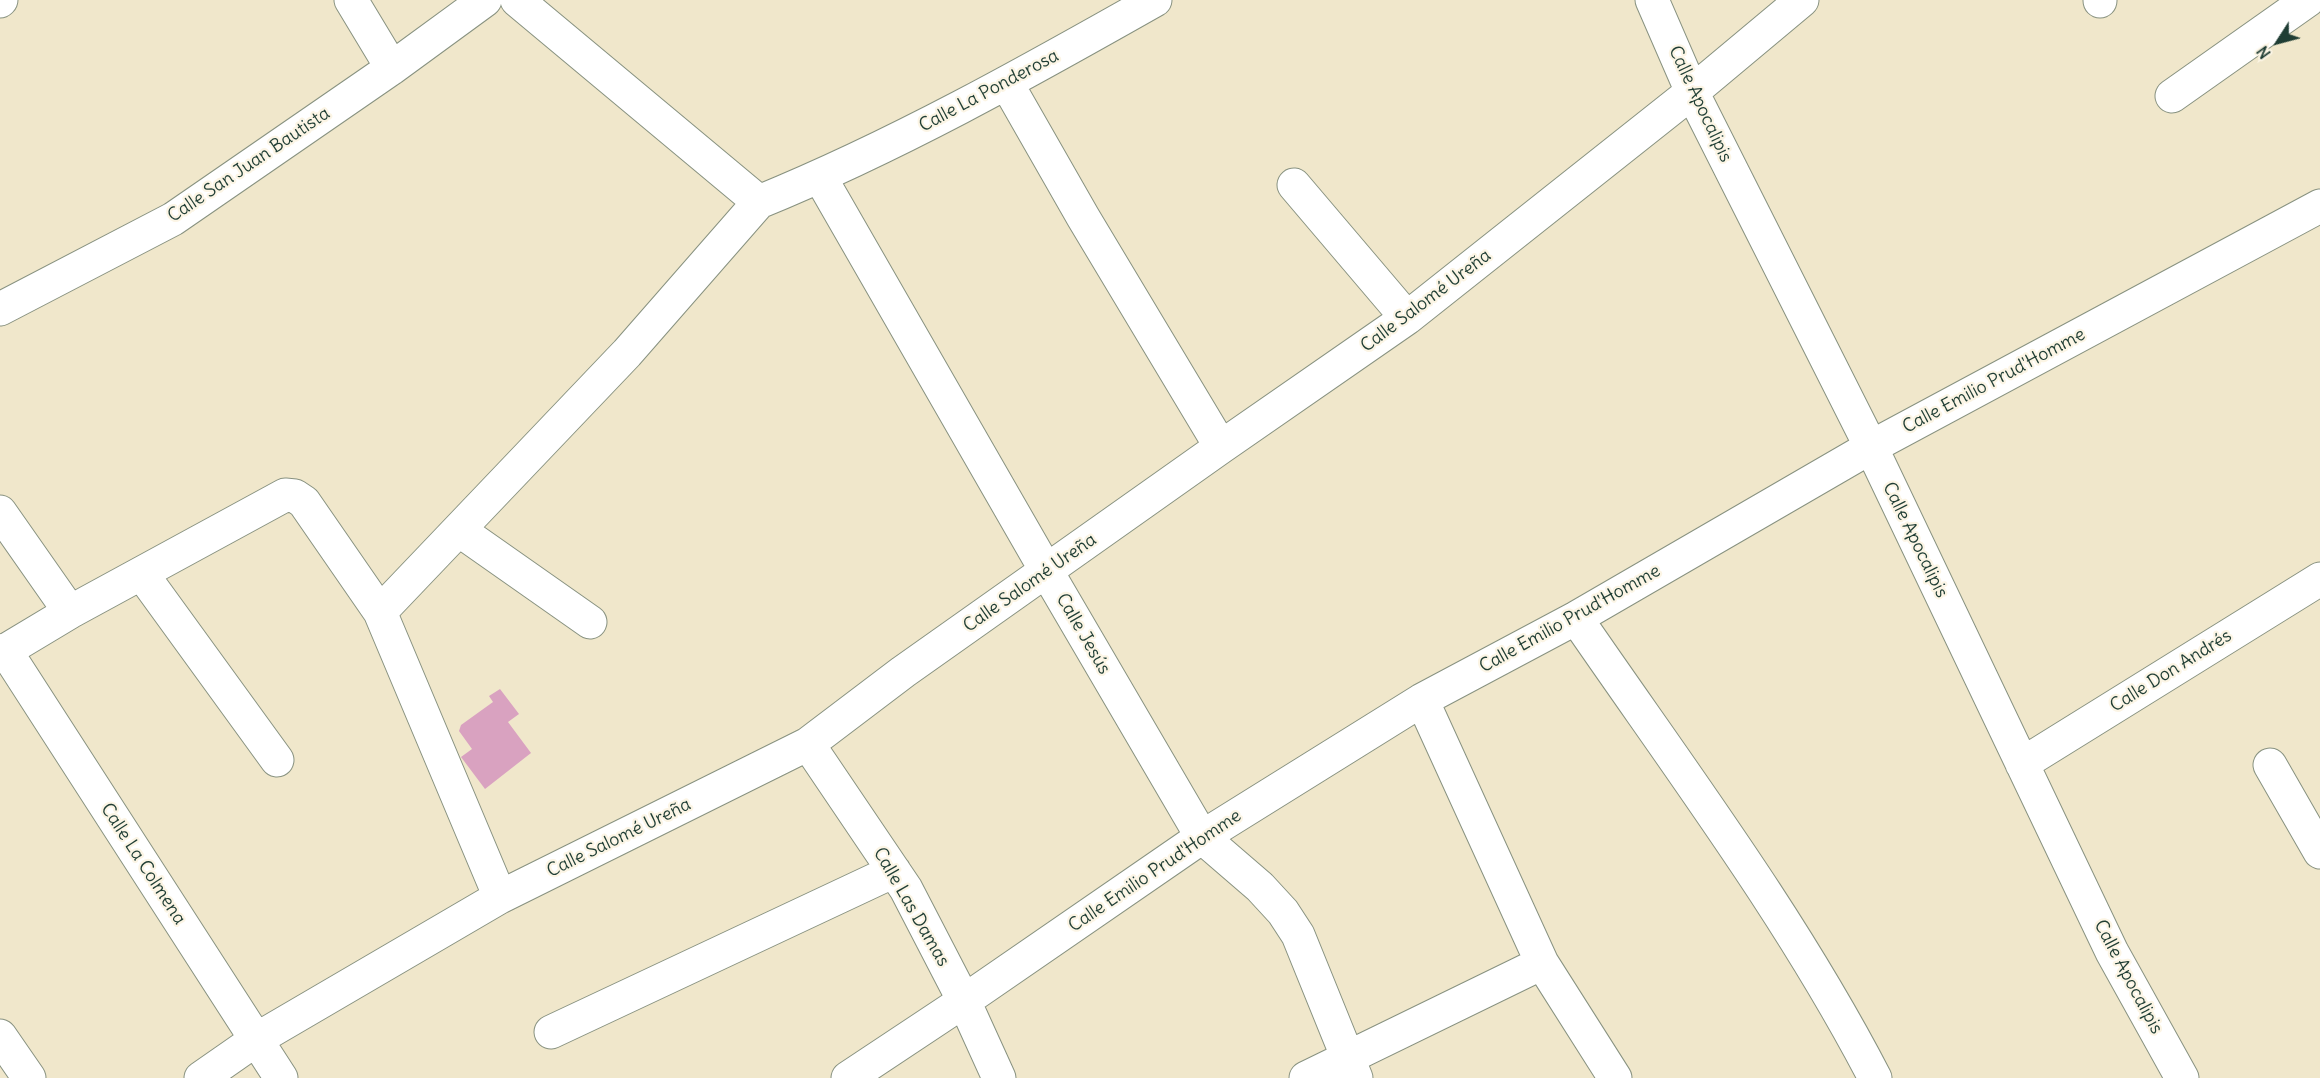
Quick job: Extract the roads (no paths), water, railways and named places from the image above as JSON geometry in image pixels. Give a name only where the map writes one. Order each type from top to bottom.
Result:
[{"type":"street","points":[[351,0],[392,68]]},
{"type":"street","name":"Calle San Juan Bautista","points":[[0,309],[173,219],[392,68],[485,0]]},
{"type":"street","points":[[380,612],[627,353],[759,202],[517,0]]},
{"type":"street","name":"Calle La Ponderosa","points":[[759,202],[820,177],[1007,84],[1155,0]]},
{"type":"street","name":"Calle Apocalipis","points":[[1652,0],[1692,92],[1871,447],[2112,952],[2182,1078]]},
{"type":"street","name":"Calle Salomé Ureña","points":[[201,1078],[257,1039],[500,897],[808,744],[903,672],[1407,318],[1692,92],[1802,0]]},
{"type":"street","points":[[2172,96],[2308,0]]},
{"type":"street","points":[[1007,84],[1083,217],[1221,447]]},
{"type":"street","name":"Calle Jesús","points":[[820,177],[1202,837],[1260,887],[1283,912],[1298,935],[1352,1068]]},
{"type":"street","points":[[1294,185],[1407,318]]},
{"type":"street","name":"Calle Emilio Prud'Homme","points":[[848,1078],[1202,837],[1422,700],[1576,618],[1871,447],[2320,206]]},
{"type":"street","points":[[2,652],[70,612],[285,495],[295,496],[304,502],[380,612],[500,897]]},
{"type":"street","points":[[0,512],[70,612]]},
{"type":"street","points":[[459,530],[590,622]]},
{"type":"street","points":[[142,574],[277,760]]},
{"type":"street","name":"Calle Don Andrés","points":[[2022,764],[2320,579]]},
{"type":"street","points":[[1576,618],[1749,870],[1844,1018],[1875,1078]]},
{"type":"street","name":"Calle La Colmena","points":[[2,652],[281,1078]]},
{"type":"street","points":[[1422,700],[1542,963],[1615,1078]]},
{"type":"street","name":"Calle Las Damas","points":[[808,744],[906,889],[964,1001],[999,1078]]},
{"type":"street","points":[[2270,765],[2320,852]]},
{"type":"street","points":[[551,1032],[894,871]]},
{"type":"street","points":[[1306,1078],[1352,1068],[1542,963]]},
{"type":"street","points":[[0,1036],[29,1078]]}]
